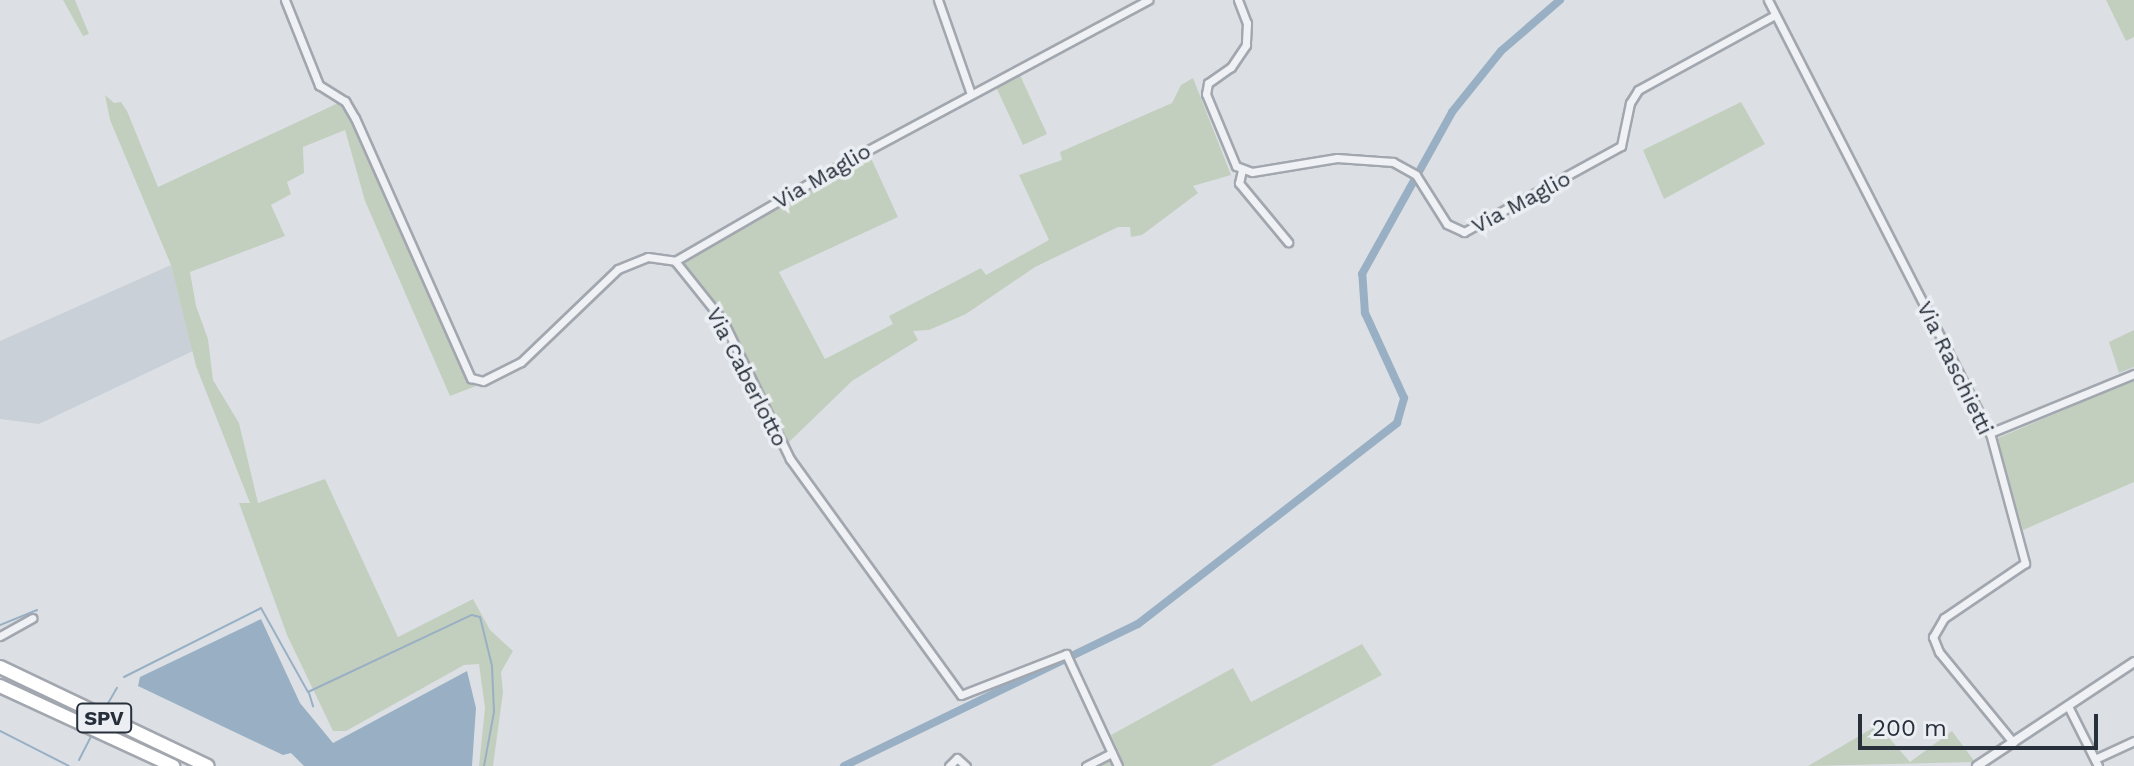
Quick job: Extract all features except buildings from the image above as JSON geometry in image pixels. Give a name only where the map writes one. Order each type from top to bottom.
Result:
[{"type":"highway","name":"SPV","points":[[0,667],[208,766]]},
{"type":"highway","name":"SPV","points":[[0,686],[173,766]]},
{"type":"street","points":[[285,0],[319,85],[349,105],[477,382],[521,362],[618,269],[648,257],[675,261]]},
{"type":"street","points":[[938,0],[971,94]]},
{"type":"street","name":"Via Maglio","points":[[675,261],[971,94],[1148,0]]},
{"type":"street","points":[[1238,0],[1247,23],[1246,45],[1231,67],[1208,83],[1206,94],[1232,160],[1242,170],[1239,183],[1288,242]]},
{"type":"street","name":"Via Raschietti","points":[[1768,0],[1773,16],[1990,433],[2025,563],[1944,618],[1933,637],[1939,652],[2013,742]]},
{"type":"street","name":"Via Maglio","points":[[1242,170],[1355,158],[1409,169],[1450,227],[1475,230],[1621,146],[1630,103],[1645,85],[1773,16]]},
{"type":"street","name":"Via Caberlotto","points":[[675,261],[723,321],[790,459],[961,695],[1067,654],[1118,766]]},
{"type":"street","points":[[1990,433],[2134,374]]},
{"type":"street","points":[[0,636],[32,618]]},
{"type":"street","points":[[1977,766],[2134,662]]},
{"type":"street","points":[[2068,706],[2096,762],[2134,741]]},
{"type":"street","points":[[1086,766],[1112,753]]},
{"type":"street","points":[[949,766],[957,758],[966,766]]},
{"type":"shaded area","points":[[171,265],[193,351],[39,424],[0,419],[0,341]]},
{"type":"green space","points":[[63,0],[75,0],[89,34],[83,36]]},
{"type":"green space","points":[[2106,0],[2134,0],[2134,37],[2126,41]]},
{"type":"green space","points":[[1019,73],[1047,134],[1023,145],[995,85]]},
{"type":"green space","points":[[1193,78],[1231,175],[1193,186],[1198,193],[1142,235],[1131,237],[1130,227],[1118,227],[1035,267],[966,314],[929,330],[913,331],[918,340],[852,381],[786,445],[725,322],[674,258],[865,145],[898,217],[779,272],[825,359],[893,324],[889,316],[981,268],[986,275],[1049,240],[1019,175],[1062,160],[1060,152],[1172,103],[1181,85]]},
{"type":"green space","points":[[105,95],[114,103],[121,102],[127,111],[158,187],[349,98],[476,386],[450,396],[365,201],[345,130],[303,147],[304,173],[287,182],[291,194],[271,205],[285,236],[190,272],[196,306],[208,339],[213,380],[239,423],[258,503],[325,479],[398,637],[473,599],[490,630],[513,651],[501,672],[503,692],[493,766],[479,766],[485,708],[479,664],[464,665],[346,731],[333,731],[287,635],[239,503],[250,503],[196,366],[171,265],[110,120]]},
{"type":"green space","points":[[1741,102],[1765,144],[1664,199],[1643,150]]},
{"type":"green space","points":[[2134,330],[2134,367],[2119,373],[2109,342]]},
{"type":"green space","points":[[2134,380],[2134,482],[2023,530],[1996,439]]},
{"type":"green space","points":[[1362,644],[1382,675],[1211,766],[1099,766],[1120,755],[1111,735],[1233,668],[1251,702]]},
{"type":"green space","points":[[1878,725],[1910,762],[1952,731],[1975,762],[1808,766]]},
{"type":"water","points":[[261,619],[300,703],[333,743],[467,671],[476,708],[472,766],[304,766],[291,753],[283,755],[138,686],[140,677]]},
{"type":"waterway","points":[[844,766],[1138,624],[1397,423],[1404,398],[1365,313],[1362,274],[1452,112],[1501,51],[1560,0]]},
{"type":"waterway","points":[[124,677],[261,608],[308,692],[472,615],[480,617],[492,666],[494,712],[484,766]]},
{"type":"waterway","points":[[0,625],[37,610]]},
{"type":"waterway","points":[[103,712],[117,688]]},
{"type":"waterway","points":[[309,693],[313,706]]},
{"type":"waterway","points":[[0,731],[69,766]]},
{"type":"waterway","points":[[79,760],[91,736]]}]
